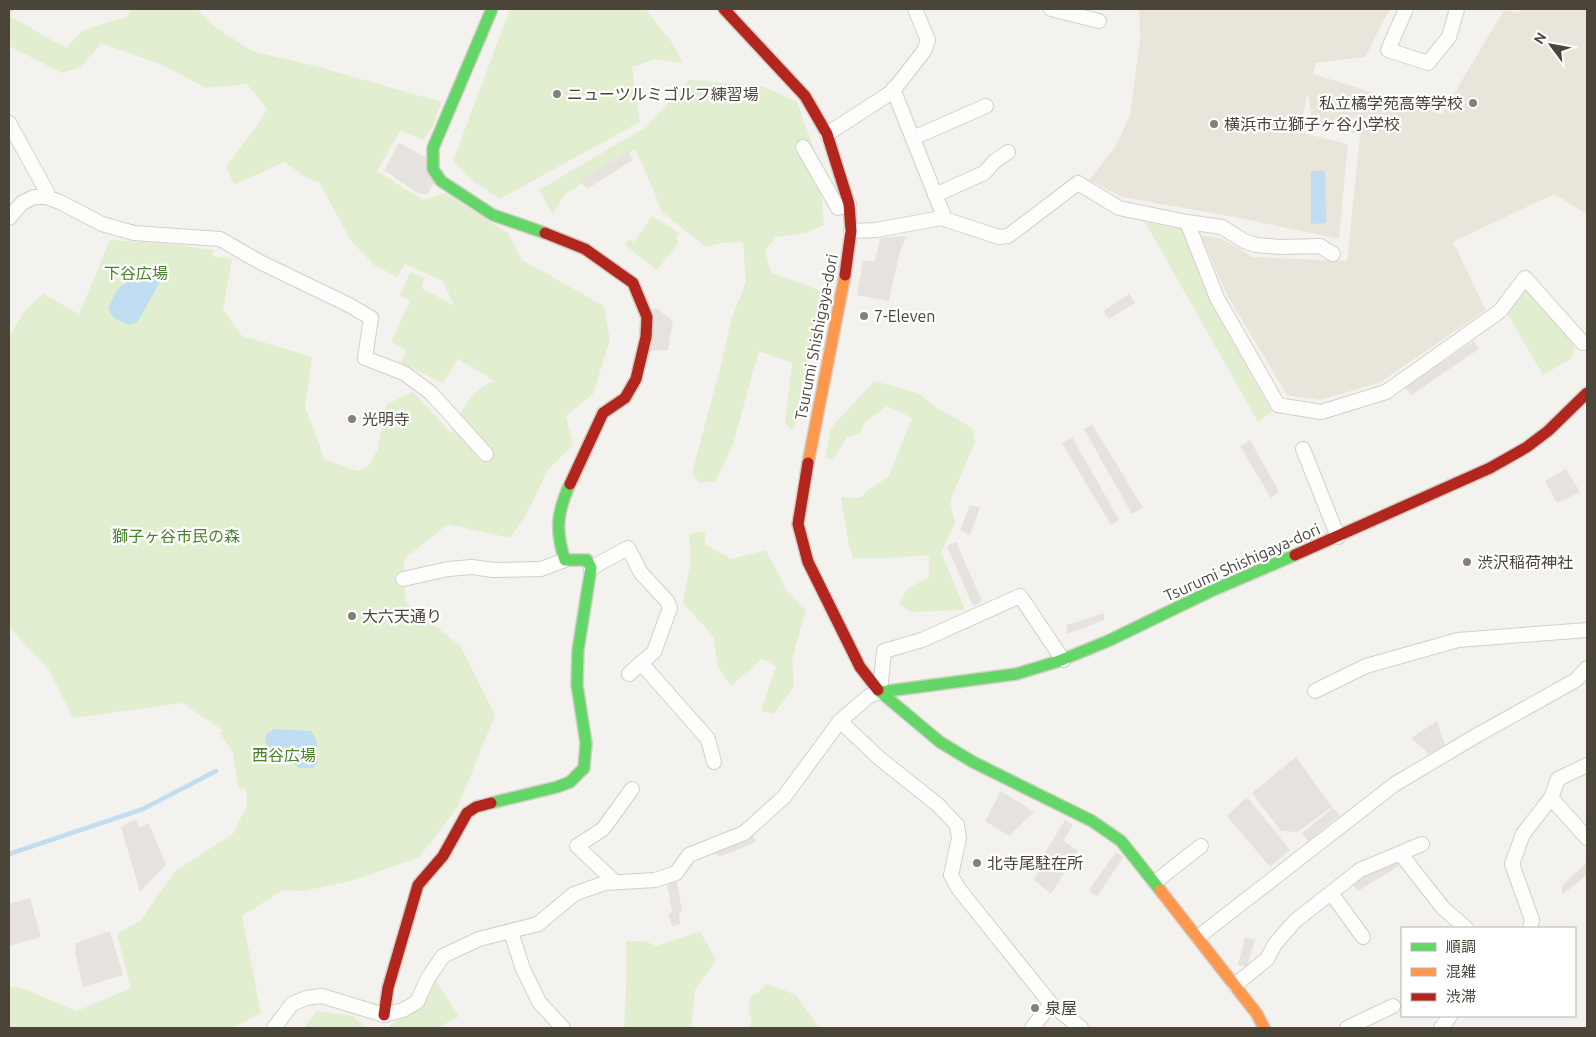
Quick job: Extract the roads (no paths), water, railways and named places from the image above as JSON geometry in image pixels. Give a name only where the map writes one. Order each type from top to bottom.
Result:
[{"type":"street","points":[[492,9],[433,148],[433,169],[441,181],[493,215],[544,232],[585,249],[633,283],[647,316],[646,337],[636,380],[625,398],[603,413],[562,501],[558,522],[559,542],[566,560]]},
{"type":"street","name":"Tsurumi Shishigaya-dori","points":[[724,9],[805,96],[826,134],[849,204],[851,232],[842,294],[809,458],[798,524],[808,562],[860,667],[880,692],[940,742],[973,762],[1103,826],[1130,850],[1257,1014],[1264,1028]]},
{"type":"street","points":[[826,134],[893,89],[924,51],[928,40],[915,9]]},
{"type":"street","points":[[1406,9],[1388,50],[1428,63],[1449,37],[1457,9]]},
{"type":"street","points":[[1058,10],[1100,21]]},
{"type":"street","points":[[893,89],[945,219]]},
{"type":"street","points":[[912,138],[986,106]]},
{"type":"street","points":[[9,123],[47,192],[46,197]]},
{"type":"street","points":[[803,147],[838,208],[849,204]]},
{"type":"street","points":[[935,195],[984,173],[995,161],[1008,152]]},
{"type":"street","points":[[851,232],[876,230],[941,218],[999,237],[1008,236],[1078,183],[1120,208],[1222,227],[1244,241],[1256,245],[1281,247],[1320,246],[1333,254]]},
{"type":"street","points":[[9,218],[22,203],[34,197],[46,197],[60,202],[102,224],[134,233],[220,239],[260,262],[349,305],[371,318],[366,358],[404,373],[430,393],[486,454]]},
{"type":"street","points":[[1187,222],[1217,298],[1278,405],[1321,412],[1386,392],[1500,311],[1525,278],[1583,343]]},
{"type":"street","name":"Tsurumi Shishigaya-dori","points":[[880,692],[1016,674],[1064,660],[1211,591],[1338,538],[1490,468],[1527,447],[1548,432],[1587,393]]},
{"type":"street","points":[[1303,449],[1338,538]]},
{"type":"street","points":[[592,568],[628,548],[641,573],[667,601],[670,608],[654,652],[629,674]]},
{"type":"street","points":[[384,1015],[388,988],[418,885],[443,856],[467,813],[476,806],[557,787],[570,782],[584,768],[586,743],[577,686],[578,650],[592,568],[587,560],[566,560],[540,568],[519,571],[472,567],[448,569],[403,579]]},
{"type":"street","points":[[274,1028],[292,1004],[306,998],[322,996],[384,1015],[403,1010],[417,1002],[428,978],[443,956],[479,939],[538,924],[574,894],[605,883],[655,880],[676,873],[689,855],[744,834],[784,797],[840,721],[869,696],[880,692],[884,651],[922,640],[1020,596],[1064,660]]},
{"type":"street","points":[[1315,691],[1366,666],[1458,640],[1587,630]]},
{"type":"street","points":[[642,663],[708,739],[714,762]]},
{"type":"street","points":[[1198,937],[1395,784],[1481,732],[1576,680],[1587,668]]},
{"type":"street","points":[[840,721],[878,758],[938,805],[957,825],[959,838],[951,875],[954,882],[1051,1004],[1081,1028]]},
{"type":"street","points":[[1530,927],[1532,920],[1512,864],[1523,834],[1550,798],[1558,779],[1587,764]]},
{"type":"street","points":[[615,882],[577,846],[603,829],[632,789]]},
{"type":"street","points":[[1550,798],[1587,838]]},
{"type":"street","points":[[1235,985],[1267,958],[1275,944],[1294,921],[1360,870],[1422,844]]},
{"type":"street","points":[[1155,882],[1201,846]]},
{"type":"street","points":[[1400,853],[1443,908],[1465,927]]},
{"type":"street","points":[[1330,893],[1363,937]]},
{"type":"street","points":[[511,932],[523,969],[539,1002],[563,1028]]},
{"type":"street","points":[[1032,1028],[1051,1004]]},
{"type":"street","points":[[1347,1028],[1393,1006]]},
{"type":"street","points":[[1441,1028],[1449,1017]]},
{"type":"water","points":[[1311,171],[1325,171],[1326,223],[1311,224]]},
{"type":"water","points":[[145,277],[155,277],[160,282],[138,321],[129,325],[117,319],[108,309],[121,286],[130,281]]},
{"type":"water","points":[[275,729],[311,731],[316,739],[318,763],[313,768],[299,768],[289,755],[271,750],[265,742],[266,734]]},
{"type":"waterway","points":[[9,854],[143,809],[216,771]]},
{"type":"place","name":"ニューツルミゴルフ練習場","points":[[557,94]]},
{"type":"place","name":"私立橘学苑高等学校","points":[[1473,103]]},
{"type":"place","name":"横浜市立獅子ヶ谷小学校","points":[[1214,124]]},
{"type":"place","name":"7-Eleven","points":[[864,316]]},
{"type":"place","name":"光明寺","points":[[352,419]]},
{"type":"place","name":"渋沢稲荷神社","points":[[1467,562]]},
{"type":"place","name":"大六天通り","points":[[352,616]]},
{"type":"place","name":"北寺尾駐在所","points":[[977,863]]},
{"type":"place","name":"泉屋","points":[[1035,1008]]},
{"type":"park label","name":"下谷広場","points":[[136,273]]},
{"type":"park label","name":"獅子ヶ谷市民の森","points":[[176,536]]},
{"type":"park label","name":"西谷広場","points":[[284,755]]}]
